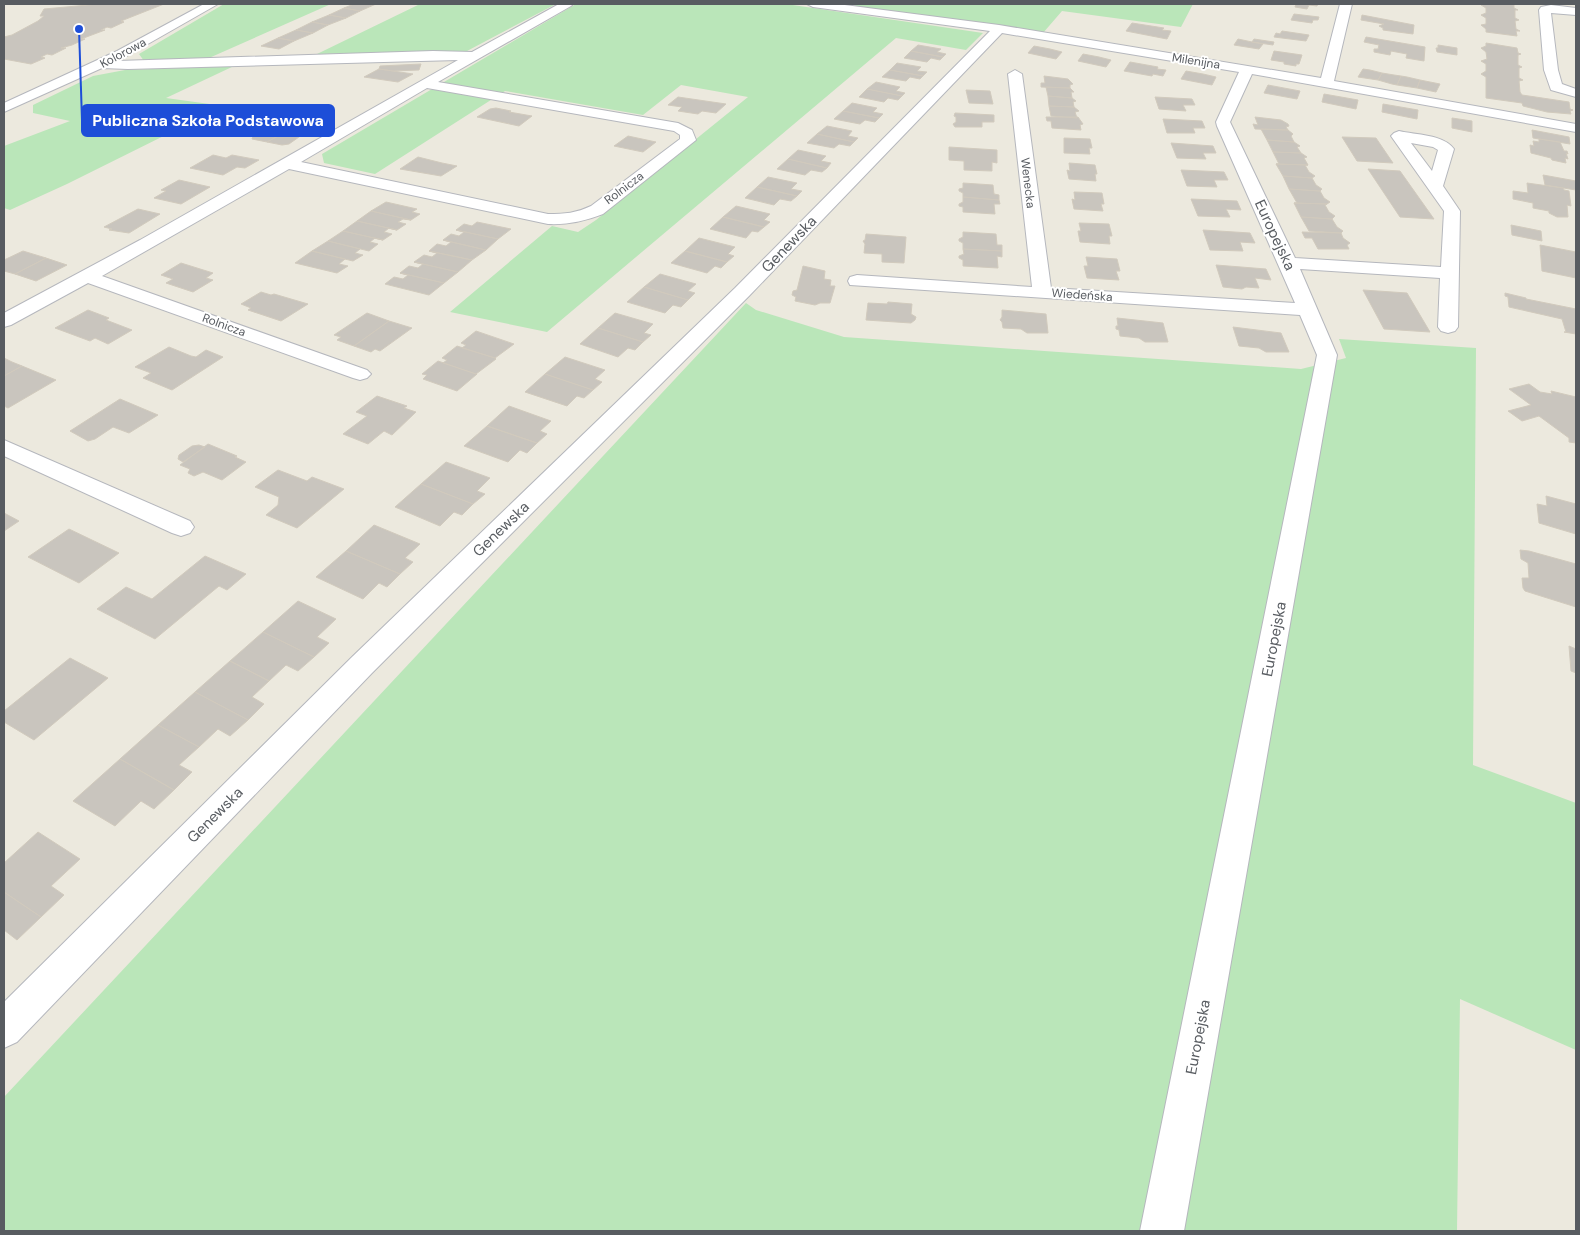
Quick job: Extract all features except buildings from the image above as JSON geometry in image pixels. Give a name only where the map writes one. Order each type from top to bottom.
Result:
[{"type":"street","name":"Kolorowa","points":[[4,108],[102,64],[212,4]]},
{"type":"street","points":[[7,317],[88,277],[567,4]]},
{"type":"street","name":"Milenijna","points":[[813,4],[999,29],[1247,69],[1576,128]]},
{"type":"street","points":[[1327,83],[1346,4]]},
{"type":"street","points":[[1576,11],[1551,8],[1545,10],[1551,70],[1556,87],[1576,93]]},
{"type":"street","name":"Genewska","points":[[4,1029],[362,666],[742,292],[999,29]]},
{"type":"street","points":[[102,64],[128,65],[423,55],[473,56]]},
{"type":"street","name":"Europejska","points":[[1162,1231],[1327,355],[1288,263],[1224,126],[1223,122],[1247,69]]},
{"type":"street","name":"Wenecka","points":[[1015,74],[1042,292]]},
{"type":"street","name":"Rolnicza","points":[[287,164],[548,219],[566,220],[584,216],[596,210],[688,140],[687,134],[678,127],[426,84]]},
{"type":"street","points":[[1435,186],[1452,211],[1448,327]]},
{"type":"street","points":[[1288,263],[1450,273]]},
{"type":"street","name":"Rolnicza","points":[[88,277],[360,374]]},
{"type":"street","name":"Wiedeńska","points":[[857,281],[1307,310]]},
{"type":"street","points":[[4,446],[181,527]]},
{"type":"green space","points":[[224,4],[331,4],[209,58],[144,61],[139,54]]},
{"type":"green space","points":[[420,4],[556,4],[467,51],[317,54]]},
{"type":"green space","points":[[576,4],[786,4],[983,33],[966,50],[896,38],[547,332],[450,312],[552,226],[578,232],[596,220],[748,97],[681,85],[643,115],[505,91],[375,174],[324,163],[322,154]]},
{"type":"green space","points":[[858,4],[1193,4],[1181,27],[1062,11],[1043,33],[854,6]]},
{"type":"green space","points":[[234,66],[166,98],[224,106],[67,184],[10,210],[4,208],[4,146],[70,121],[33,113],[33,105],[93,76],[125,70]]},
{"type":"green space","points":[[746,303],[756,310],[844,337],[1301,369],[1346,358],[1339,339],[1476,348],[1473,765],[1576,803],[1576,1050],[1460,999],[1457,1231],[4,1231],[4,1097]]},
{"type":"place","name":"Publiczna Szkoła Podstawowa","points":[[79,29]]}]
